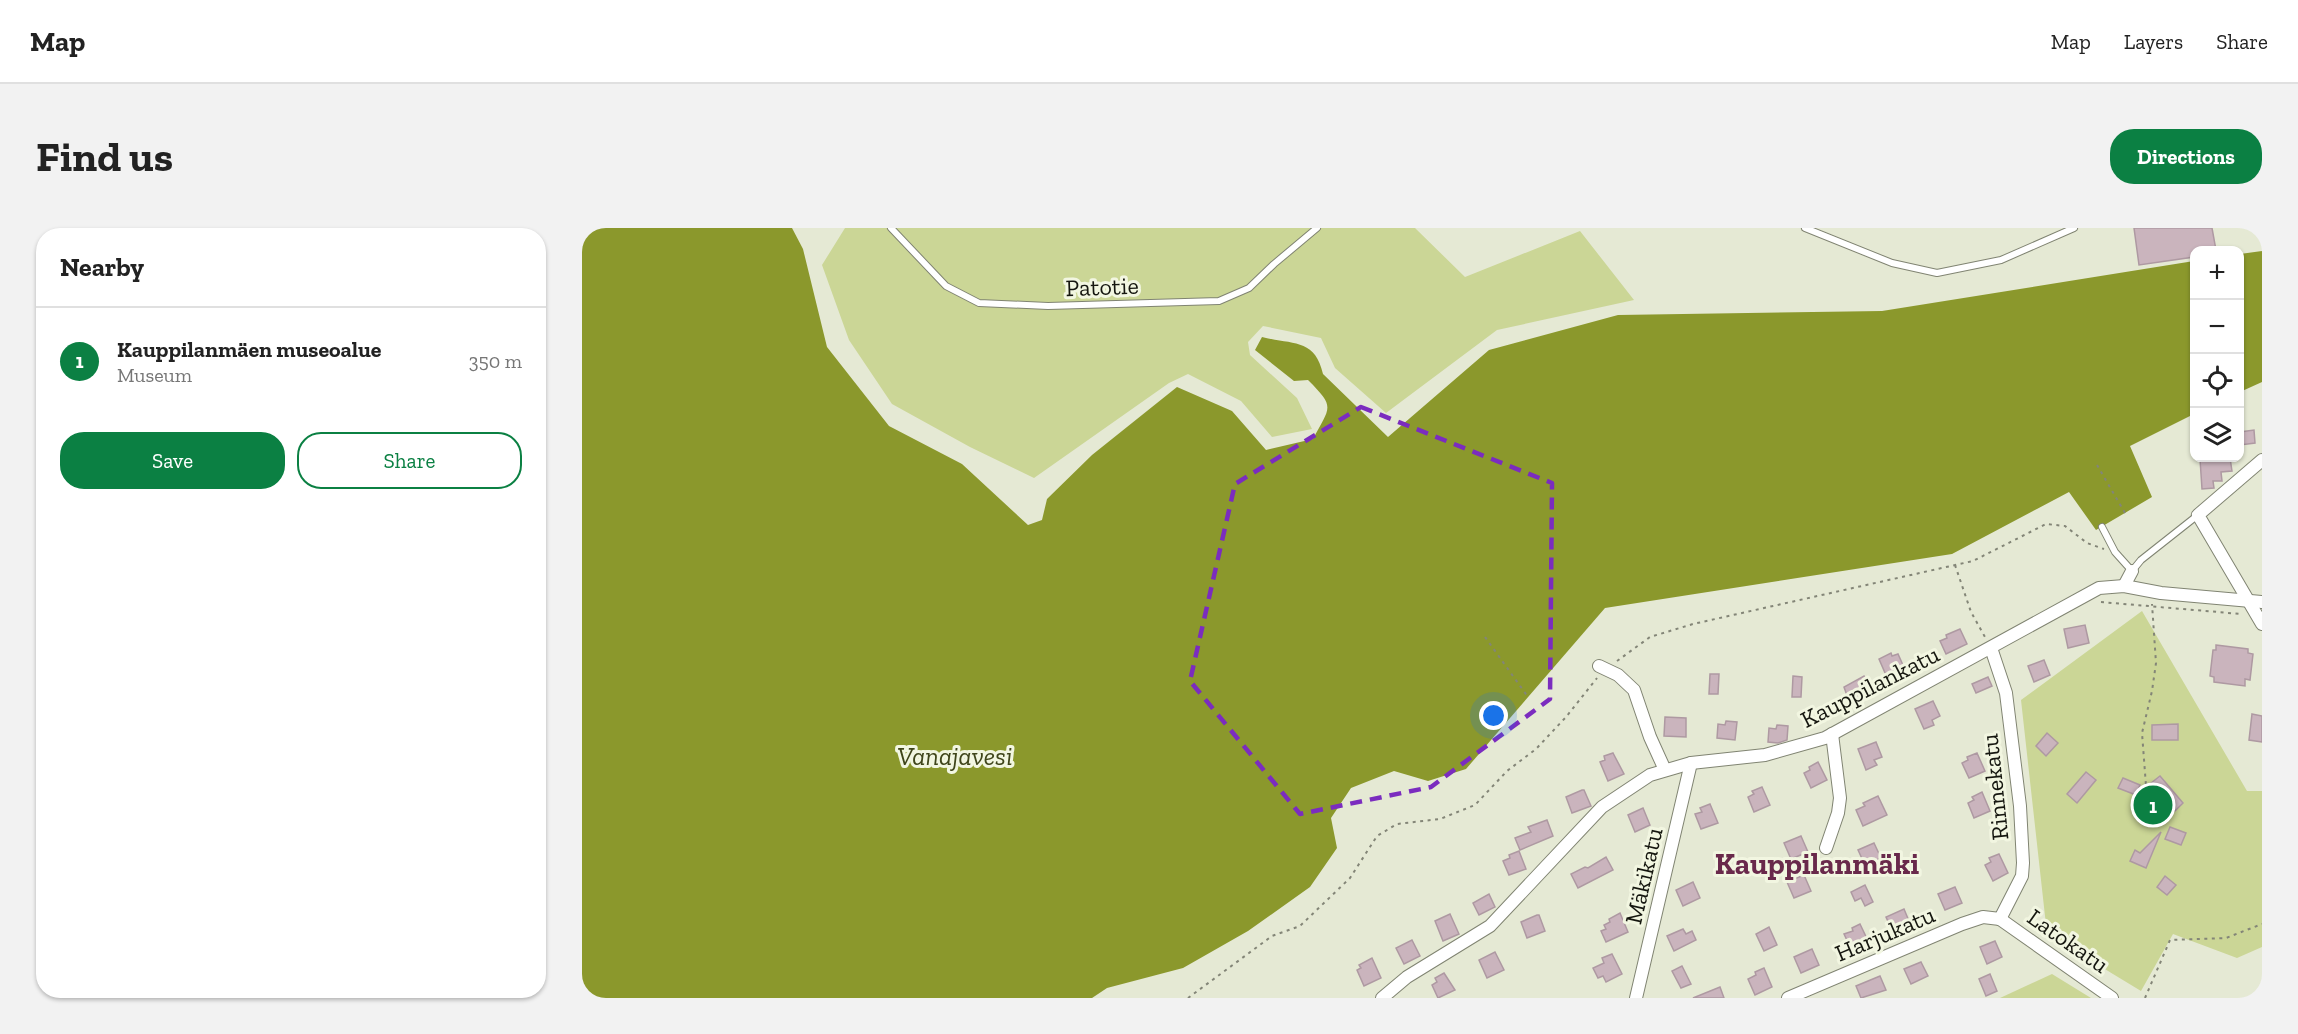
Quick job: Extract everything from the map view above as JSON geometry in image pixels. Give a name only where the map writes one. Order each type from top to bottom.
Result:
[{"type":"street","points":[[2260,620],[2256,601],[2198,515],[2262,460]]},
{"type":"street","points":[[2124,586],[2132,571]]},
{"type":"street","name":"Kauppilankatu","points":[[1382,998],[1407,977],[1490,926],[1602,807],[1650,775],[1691,763],[1765,755],[1832,734],[2099,588],[2124,586],[2150,592],[2256,601]]},
{"type":"street","name":"Rinnekatu","points":[[1991,648],[2006,693],[2020,806],[2023,863],[2022,876],[2000,919]]},
{"type":"street","points":[[1603,668],[1618,675],[1634,690],[1650,737],[1665,770]]},
{"type":"street","points":[[1826,848],[1838,813],[1840,798],[1832,734]]},
{"type":"street","name":"Mäkikatu","points":[[1636,998],[1691,763]]},
{"type":"street","name":"Harjukatu","points":[[1788,998],[1962,924],[1983,917],[2000,919]]},
{"type":"street","name":"Latokatu","points":[[2000,919],[2112,998]]},
{"type":"lane","name":"Patotie","points":[[891,228],[946,286],[979,303],[1048,306],[1219,301],[1249,288],[1317,228]]},
{"type":"lane","points":[[1805,228],[1892,263],[1936,273],[2001,260],[2074,228]]},
{"type":"lane","points":[[2102,527],[2115,552],[2132,571],[2140,560],[2198,515]]},
{"type":"path","points":[[2097,465],[2125,513]]},
{"type":"path","points":[[1188,998],[1272,936],[1300,926],[1350,878],[1377,836],[1397,824],[1440,819],[1474,805],[1507,771],[1536,749],[1566,717],[1603,668],[1650,637],[1704,621],[1973,561],[2046,524],[2065,526],[2087,543],[2115,552]]},
{"type":"path","points":[[1955,565],[1971,612],[1991,648]]},
{"type":"path","points":[[2147,799],[2142,733],[2156,663],[2150,592]]},
{"type":"path","points":[[2083,597],[2105,603],[2152,606],[2260,620]]},
{"type":"path","points":[[1485,638],[1528,697]]},
{"type":"path","points":[[2145,998],[2170,940],[2226,938],[2262,924]]},
{"type":"highlighted area","points":[[1361,407],[1552,483],[1550,699],[1431,787],[1300,814],[1190,681],[1235,484]]},
{"type":"shaded area","points":[[845,228],[1415,228],[1465,277],[1580,231],[1634,300],[1497,330],[1386,413],[1335,368],[1321,338],[1263,326],[1248,342],[1250,355],[1297,398],[1312,429],[1272,437],[1241,401],[1188,374],[1169,383],[1034,478],[970,447],[892,404],[849,340],[822,265]]},
{"type":"shaded area","points":[[2142,611],[2247,791],[2262,791],[2262,947],[2237,958],[2173,934],[2141,991],[2047,934],[2021,700]]},
{"type":"shaded area","points":[[2052,974],[2091,998],[2000,998]]},
{"type":"water","name":"Vanajavesi","points":[[582,228],[792,228],[803,249],[827,347],[889,426],[962,464],[1028,525],[1042,520],[1047,499],[1092,455],[1177,387],[1232,411],[1266,450],[1313,439],[1326,413],[1326,402],[1323,396],[1308,380],[1294,381],[1255,350],[1262,337],[1301,345],[1308,349],[1319,362],[1323,374],[1388,437],[1489,350],[1618,315],[1882,311],[2190,262],[2190,416],[2130,446],[2152,497],[2096,530],[2069,492],[1952,554],[1605,608],[1466,769],[1428,781],[1394,771],[1351,788],[1331,818],[1337,848],[1310,887],[1248,931],[1183,968],[1107,988],[1092,998],[582,998]]},
{"type":"water","points":[[2262,251],[2262,382],[2244,390],[2244,300],[2244,253]]},
{"type":"building","points":[[2134,228],[2212,228],[2215,246],[2190,246],[2190,258],[2139,265]]},
{"type":"building","points":[[2254,430],[2255,443],[2244,444],[2244,431]]},
{"type":"building","points":[[2200,462],[2231,462],[2232,471],[2221,472],[2222,481],[2213,481],[2214,488],[2202,489]]},
{"type":"building","points":[[2085,625],[2089,643],[2068,648],[2064,629]]},
{"type":"building","points":[[1960,629],[1967,644],[1946,654],[1940,641],[1947,638],[1946,635]]},
{"type":"building","points":[[2216,645],[2248,649],[2248,653],[2253,654],[2250,680],[2245,679],[2245,686],[2214,682],[2214,677],[2210,676],[2213,650],[2216,650]]},
{"type":"building","points":[[1891,653],[1892,656],[1898,654],[1907,674],[1889,682],[1879,659]]},
{"type":"building","points":[[2044,660],[2050,675],[2034,682],[2028,666]]},
{"type":"building","points":[[1710,674],[1719,674],[1718,694],[1709,694]]},
{"type":"building","points":[[1793,676],[1802,677],[1801,697],[1792,697]]},
{"type":"building","points":[[1864,676],[1872,696],[1850,704],[1844,687]]},
{"type":"building","points":[[1988,677],[1992,686],[1976,693],[1972,684]]},
{"type":"building","points":[[1933,701],[1940,716],[1932,720],[1934,725],[1924,729],[1915,709]]},
{"type":"building","points":[[2252,714],[2262,716],[2262,742],[2249,740]]},
{"type":"building","points":[[1665,717],[1686,718],[1686,737],[1664,736]]},
{"type":"building","points":[[1726,721],[1737,722],[1735,740],[1717,738],[1718,724],[1725,725]]},
{"type":"building","points":[[2178,724],[2178,740],[2152,740],[2152,725]]},
{"type":"building","points":[[1777,725],[1788,726],[1787,740],[1778,743],[1768,742],[1769,728],[1776,729]]},
{"type":"building","points":[[2047,733],[2058,743],[2046,756],[2036,746]]},
{"type":"building","points":[[1876,742],[1882,757],[1874,760],[1877,765],[1866,770],[1858,749]]},
{"type":"building","points":[[1613,753],[1624,774],[1608,781],[1600,762],[1605,760],[1604,756]]},
{"type":"building","points":[[1977,753],[1985,771],[1969,778],[1962,763],[1968,760],[1967,757]]},
{"type":"building","points":[[1818,762],[1827,780],[1811,788],[1804,773]]},
{"type":"building","points":[[2086,772],[2096,780],[2077,803],[2067,794]]},
{"type":"building","points":[[2160,776],[2183,803],[2175,811],[2151,783]]},
{"type":"building","points":[[2123,778],[2140,785],[2136,795],[2118,788]]},
{"type":"building","points":[[1762,787],[1770,805],[1754,812],[1748,797],[1754,794],[1752,791]]},
{"type":"building","points":[[1582,790],[1591,806],[1572,813],[1566,797]]},
{"type":"building","points":[[1982,792],[1990,811],[1974,818],[1968,803],[1974,800],[1972,797]]},
{"type":"building","points":[[1878,796],[1887,815],[1863,826],[1856,810],[1865,806],[1863,803]]},
{"type":"building","points":[[1710,804],[1718,823],[1701,829],[1695,814],[1702,812],[1700,808]]},
{"type":"building","points":[[1643,808],[1650,825],[1635,832],[1628,815]]},
{"type":"building","points":[[1547,820],[1553,836],[1520,850],[1515,838],[1531,832],[1528,827]]},
{"type":"building","points":[[2170,827],[2186,833],[2181,845],[2165,839]]},
{"type":"building","points":[[2161,832],[2146,868],[2130,861],[2135,850],[2140,853]]},
{"type":"building","points":[[1801,836],[1808,852],[1791,859],[1784,843]]},
{"type":"building","points":[[1874,843],[1881,858],[1865,865],[1858,850]]},
{"type":"building","points":[[1519,851],[1526,869],[1509,875],[1503,861],[1510,858],[1509,855]]},
{"type":"building","points":[[1999,854],[2008,873],[1993,881],[1985,865],[1991,862],[1989,858]]},
{"type":"building","points":[[1606,857],[1613,870],[1578,888],[1571,874],[1585,867],[1588,868]]},
{"type":"building","points":[[1804,875],[1811,891],[1794,898],[1787,882]]},
{"type":"building","points":[[2165,876],[2176,885],[2167,895],[2157,887]]},
{"type":"building","points":[[1693,882],[1700,898],[1683,906],[1676,890]]},
{"type":"building","points":[[1865,885],[1873,902],[1865,906],[1861,898],[1855,901],[1851,892]]},
{"type":"building","points":[[1955,887],[1962,903],[1945,910],[1938,894]]},
{"type":"building","points":[[1489,894],[1495,907],[1479,915],[1473,903]]},
{"type":"building","points":[[1904,909],[1911,926],[1894,934],[1886,917]]},
{"type":"building","points":[[1620,913],[1628,932],[1606,942],[1601,931],[1606,929],[1604,925],[1610,922],[1609,919]]},
{"type":"building","points":[[1450,914],[1459,934],[1443,941],[1435,921]]},
{"type":"building","points":[[1537,915],[1545,931],[1527,938],[1521,922]]},
{"type":"building","points":[[1860,924],[1869,943],[1852,951],[1844,934],[1853,931],[1852,928]]},
{"type":"building","points":[[1769,927],[1777,945],[1764,951],[1756,934]]},
{"type":"building","points":[[1683,929],[1686,934],[1692,931],[1696,940],[1674,951],[1667,936]]},
{"type":"building","points":[[1412,940],[1420,956],[1404,964],[1396,948]]},
{"type":"building","points":[[1995,941],[2002,957],[1987,964],[1980,947]]},
{"type":"building","points":[[1812,949],[1819,965],[1801,973],[1794,957]]},
{"type":"building","points":[[1495,952],[1504,970],[1487,978],[1479,960]]},
{"type":"building","points":[[1612,954],[1622,974],[1606,982],[1603,976],[1598,978],[1593,968],[1604,963],[1602,958]]},
{"type":"building","points":[[1372,958],[1381,978],[1364,986],[1357,970],[1361,968],[1359,965]]},
{"type":"building","points":[[1921,962],[1928,976],[1911,984],[1904,969]]},
{"type":"building","points":[[1682,966],[1691,984],[1681,988],[1672,971]]},
{"type":"building","points":[[1764,968],[1772,987],[1755,995],[1748,979],[1756,975],[1755,972]]},
{"type":"building","points":[[1444,973],[1455,990],[1438,998],[1432,985],[1437,982],[1435,978]]},
{"type":"building","points":[[1990,974],[1997,991],[1986,996],[1979,979]]},
{"type":"building","points":[[1880,976],[1886,990],[1861,998],[1856,986]]},
{"type":"building","points":[[1720,987],[1724,998],[1693,998]]},
{"type":"place","name":"Kauppilanmäen museoalue","points":[[2153,805]]},
{"type":"district","name":"Kauppilanmäki","points":[[1817,864]]}]
